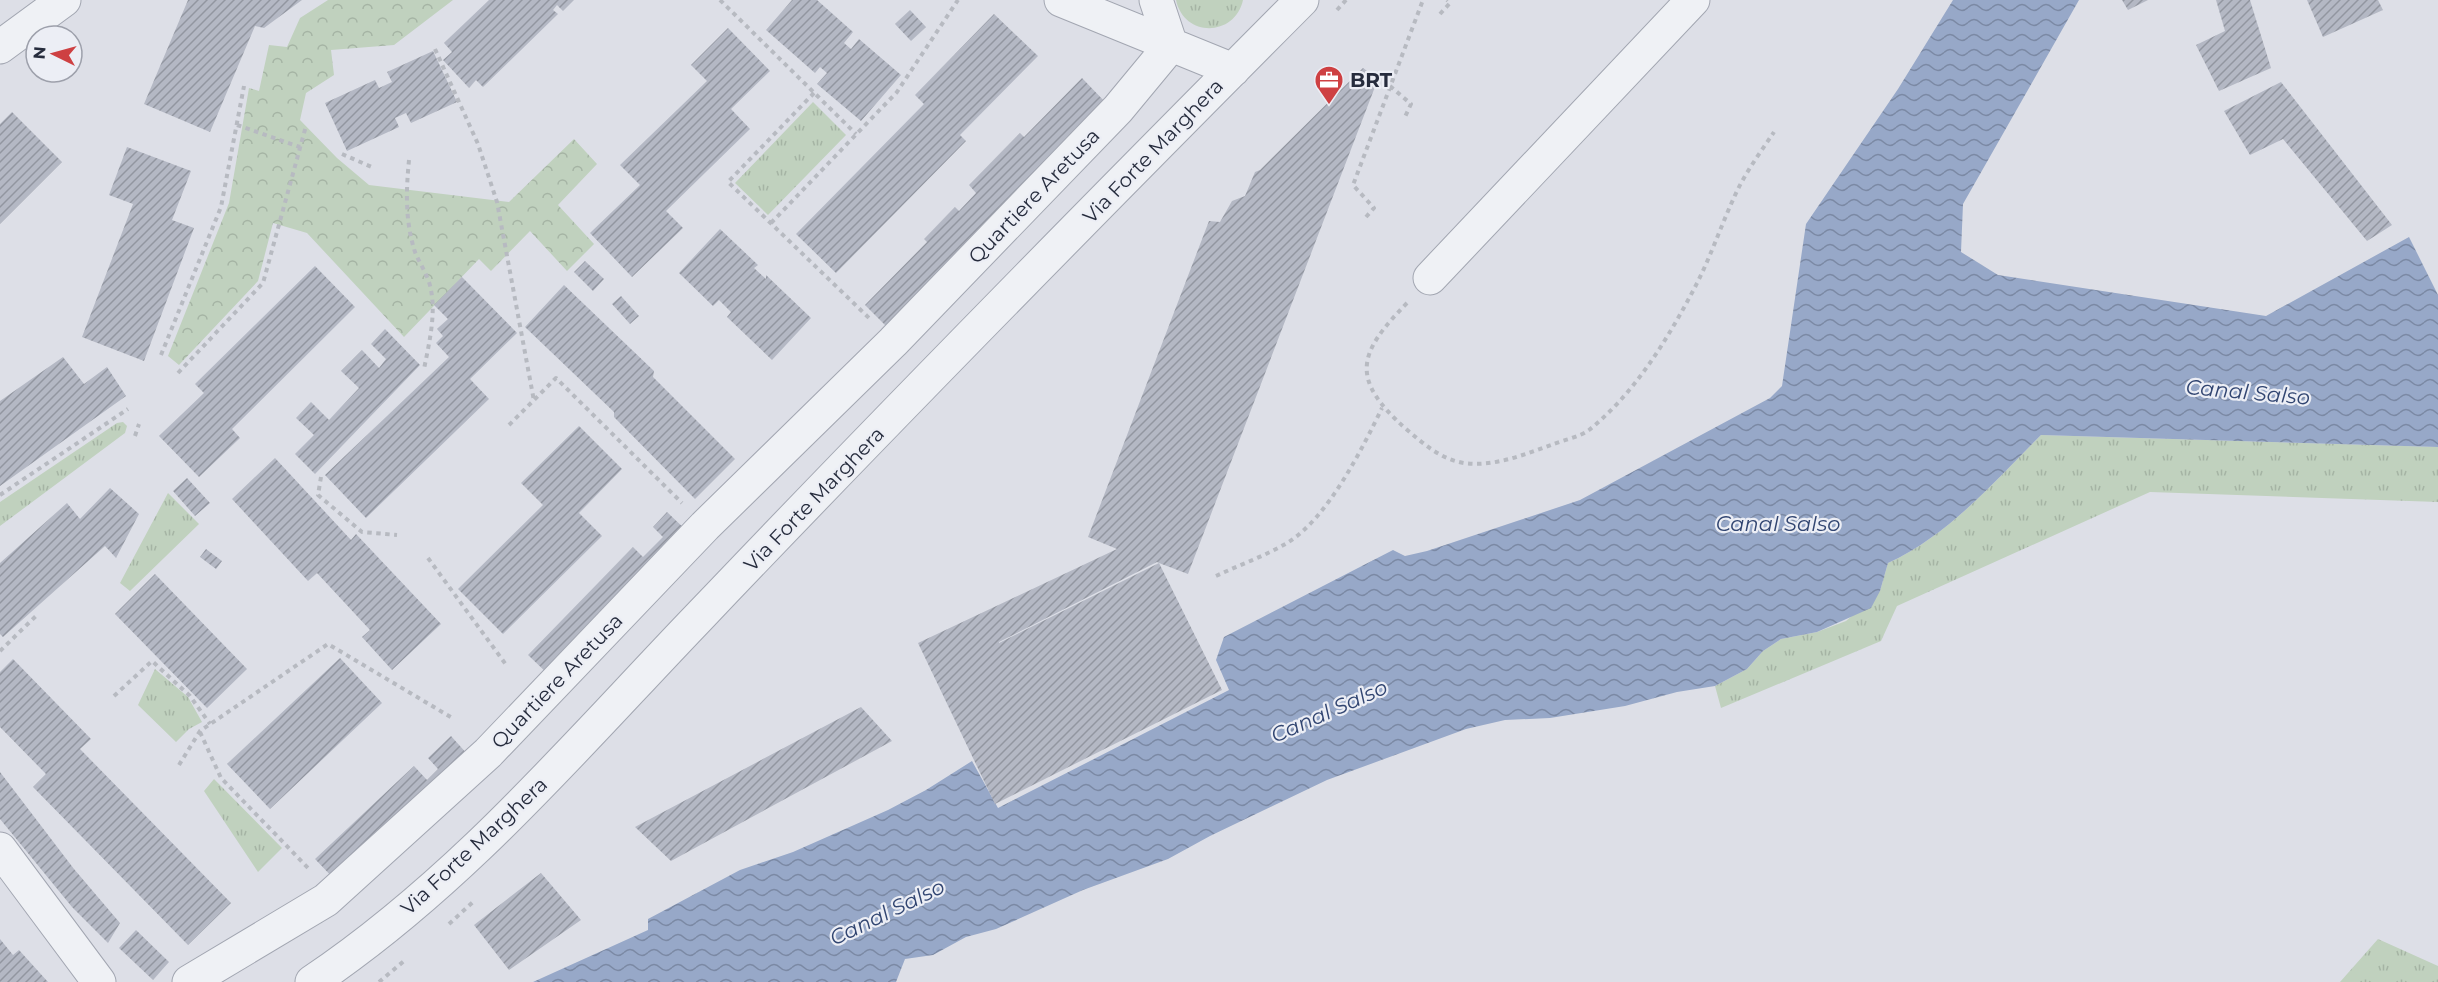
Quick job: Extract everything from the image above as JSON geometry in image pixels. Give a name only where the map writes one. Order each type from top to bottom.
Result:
[{"type":"street","points":[[0,47],[64,0]]},
{"type":"street","points":[[1061,0],[1233,70]]},
{"type":"street","points":[[1156,0],[1171,45]]},
{"type":"street","name":"Via Forte Marghera","points":[[312,982],[421,899],[512,816],[596,730],[697,618],[1302,0]]},
{"type":"street","points":[[1430,278],[1693,0]]},
{"type":"street","name":"Quartiere Aretusa","points":[[189,982],[330,897],[488,753],[705,526],[893,342],[1118,110],[1171,45]]},
{"type":"street","points":[[0,849],[99,982]]},
{"type":"path","points":[[720,0],[856,134]]},
{"type":"path","points":[[771,223],[897,92],[958,0]]},
{"type":"path","points":[[1366,218],[1374,208],[1353,185],[1423,0]]},
{"type":"path","points":[[1440,14],[1450,3],[1447,0]]},
{"type":"path","points":[[435,49],[478,144],[497,202],[534,401]]},
{"type":"path","points":[[161,355],[220,207],[244,86]]},
{"type":"path","points":[[1390,86],[1412,104],[1404,119]]},
{"type":"path","points":[[814,93],[728,182],[893,342]]},
{"type":"path","points":[[237,124],[300,147]]},
{"type":"path","points":[[178,373],[263,283],[306,126]]},
{"type":"path","points":[[1430,278],[1388,322],[1369,354],[1366,372],[1371,390],[1382,408],[1430,449],[1446,459],[1465,463],[1496,463],[1587,431],[1639,381],[1695,288],[1739,188],[1774,132]]},
{"type":"path","points":[[342,154],[374,168]]},
{"type":"path","points":[[409,160],[405,194],[408,221],[415,250],[431,290],[431,332],[424,369]]},
{"type":"path","points":[[509,425],[556,378],[705,526]]},
{"type":"path","points":[[1216,576],[1289,542],[1322,510],[1355,463],[1382,408]]},
{"type":"path","points":[[0,495],[128,409]]},
{"type":"path","points":[[135,436],[139,424]]},
{"type":"path","points":[[321,477],[318,495],[362,532],[397,535]]},
{"type":"path","points":[[428,558],[507,666]]},
{"type":"path","points":[[0,651],[38,614]]},
{"type":"path","points":[[179,765],[200,731],[328,644],[454,720]]},
{"type":"path","points":[[114,696],[152,661],[190,696],[210,724]]},
{"type":"path","points":[[200,731],[221,778],[330,897]]},
{"type":"green space","points":[[328,0],[453,0],[394,45],[331,50],[334,75],[306,93],[300,120],[337,158],[369,185],[509,202],[574,139],[597,164],[558,205],[594,244],[567,271],[530,231],[491,271],[479,259],[404,337],[307,233],[273,223],[258,281],[179,365],[168,356],[229,203],[249,88],[259,91],[269,45],[287,47],[300,18]]},
{"type":"green space","points":[[1176,0],[1243,0],[1238,12],[1230,21],[1210,28],[1189,21],[1181,12]]},
{"type":"green space","points":[[813,102],[846,135],[768,215],[735,183]]},
{"type":"green space","points":[[123,422],[127,426],[125,433],[0,526],[0,502],[117,423]]},
{"type":"green space","points":[[2041,435],[2438,447],[2438,502],[2150,492],[1897,606],[1881,641],[1721,708],[1715,686],[1747,669],[1763,651],[1781,639],[1817,632],[1846,621],[1880,591],[1888,563],[1931,538],[1951,523]]},
{"type":"green space","points":[[168,493],[199,524],[130,591],[120,583]]},
{"type":"green space","points":[[155,669],[188,697],[202,722],[189,729],[176,742],[138,705]]},
{"type":"green space","points":[[214,779],[282,848],[258,872],[204,791]]},
{"type":"green space","points":[[2378,939],[2438,966],[2438,982],[2340,982]]},
{"type":"water","name":"Canal Salso","points":[[1953,0],[2079,0],[1963,204],[1961,252],[1998,275],[2266,316],[2409,237],[2438,295],[2438,447],[2041,435],[1951,523],[1931,538],[1888,563],[1880,591],[1871,608],[1817,632],[1781,639],[1763,651],[1747,669],[1715,686],[1677,692],[1625,706],[1550,718],[1505,720],[1466,729],[1327,780],[1210,836],[1168,859],[1083,890],[996,929],[966,937],[933,955],[905,959],[896,982],[533,982],[648,930],[648,919],[740,870],[793,852],[888,810],[926,790],[972,761],[998,808],[1229,690],[1216,660],[1224,637],[1393,550],[1405,556],[1427,551],[1580,500],[1770,398],[1782,386],[1806,224],[1898,89]]},
{"type":"building","points":[[188,0],[302,0],[264,28],[255,26],[210,132],[144,104]]},
{"type":"building","points":[[489,0],[574,0],[563,11],[557,5],[553,10],[558,14],[483,87],[476,80],[469,88],[443,60],[452,52],[444,43]]},
{"type":"building","points":[[792,0],[817,0],[853,32],[844,43],[851,49],[859,39],[901,75],[861,121],[817,84],[827,73],[820,67],[815,73],[766,30]]},
{"type":"building","points":[[2122,0],[2148,0],[2128,10]]},
{"type":"building","points":[[2216,0],[2250,0],[2271,68],[2219,91],[2196,45],[2225,31]]},
{"type":"building","points":[[2307,0],[2378,0],[2383,10],[2323,37]]},
{"type":"building","points":[[910,10],[926,27],[911,41],[895,24]]},
{"type":"building","points":[[994,14],[1038,56],[960,135],[966,141],[836,273],[796,234],[924,104],[915,95]]},
{"type":"building","points":[[728,28],[770,71],[731,109],[750,129],[666,211],[683,228],[632,277],[590,233],[640,185],[620,165],[707,81],[691,65]]},
{"type":"building","points":[[433,51],[457,102],[411,123],[406,113],[395,118],[399,127],[347,151],[325,103],[375,80],[379,88],[392,82],[387,72]]},
{"type":"building","points":[[1363,68],[1378,79],[1188,574],[1159,563],[1222,690],[995,804],[918,643],[1117,549],[1088,537],[1209,221],[1220,222],[1232,201],[1245,196],[1255,172],[1260,170]],"holes":[[[1157,562],[1159,563],[999,643]]]},
{"type":"building","points":[[1082,78],[1107,104],[888,328],[865,305],[927,242],[924,239],[955,207],[959,211],[976,193],[969,185],[1020,133],[1024,137]]},
{"type":"building","points":[[2281,82],[2392,225],[2367,241],[2283,139],[2250,155],[2224,111]]},
{"type":"building","points":[[12,112],[62,162],[0,224],[0,124]]},
{"type":"building","points":[[127,147],[191,171],[172,220],[194,228],[144,361],[82,337],[133,204],[109,195]]},
{"type":"building","points":[[720,229],[758,265],[754,268],[766,279],[766,275],[811,318],[772,360],[727,317],[731,312],[719,300],[713,306],[679,273]]},
{"type":"building","points":[[585,261],[604,279],[593,291],[574,272]]},
{"type":"building","points":[[315,266],[355,307],[232,429],[240,438],[199,477],[159,436],[204,393],[195,384]]},
{"type":"building","points":[[462,277],[517,333],[470,379],[489,399],[366,518],[325,475],[449,357],[436,343],[443,336],[437,329],[448,319],[434,305]]},
{"type":"building","points":[[564,285],[654,371],[653,377],[735,459],[695,499],[614,417],[614,412],[525,327]]},
{"type":"building","points":[[621,296],[639,316],[630,324],[612,304]]},
{"type":"building","points":[[385,329],[420,365],[315,474],[295,454],[314,435],[296,418],[311,402],[329,420],[359,388],[341,371],[362,350],[379,368],[386,359],[371,344]]},
{"type":"building","points":[[63,357],[84,384],[107,367],[126,396],[0,486],[0,401]]},
{"type":"building","points":[[579,426],[622,469],[579,513],[602,536],[503,634],[458,589],[543,505],[521,483]]},
{"type":"building","points":[[275,458],[351,540],[356,534],[441,624],[392,670],[362,637],[370,630],[317,573],[308,581],[232,499]]},
{"type":"building","points":[[187,478],[210,503],[195,516],[173,491]]},
{"type":"building","points":[[110,488],[139,514],[116,558],[105,546],[3,637],[0,634],[0,563],[67,503],[80,519]]},
{"type":"building","points":[[667,512],[688,532],[549,675],[528,655],[633,547],[643,557],[663,537],[653,527]]},
{"type":"building","points":[[206,549],[222,561],[216,569],[200,557]]},
{"type":"building","points":[[155,574],[247,669],[207,708],[115,614]]},
{"type":"building","points":[[340,658],[382,703],[270,809],[227,764]]},
{"type":"building","points":[[13,659],[91,739],[80,749],[231,903],[188,945],[33,787],[46,774],[0,727],[0,672]]},
{"type":"building","points":[[861,707],[892,741],[671,861],[635,827]]},
{"type":"building","points":[[451,736],[469,756],[336,881],[315,859],[414,766],[427,780],[438,769],[428,758]]},
{"type":"building","points":[[0,772],[74,869],[120,923],[108,943],[72,907],[0,819]]},
{"type":"building","points":[[541,873],[581,920],[509,970],[474,925]]},
{"type":"building","points":[[136,930],[169,962],[153,980],[119,948]]},
{"type":"building","points":[[0,939],[13,955],[19,950],[48,982],[0,982]]},
{"type":"place","name":"BRT","points":[[1329,106]]}]
